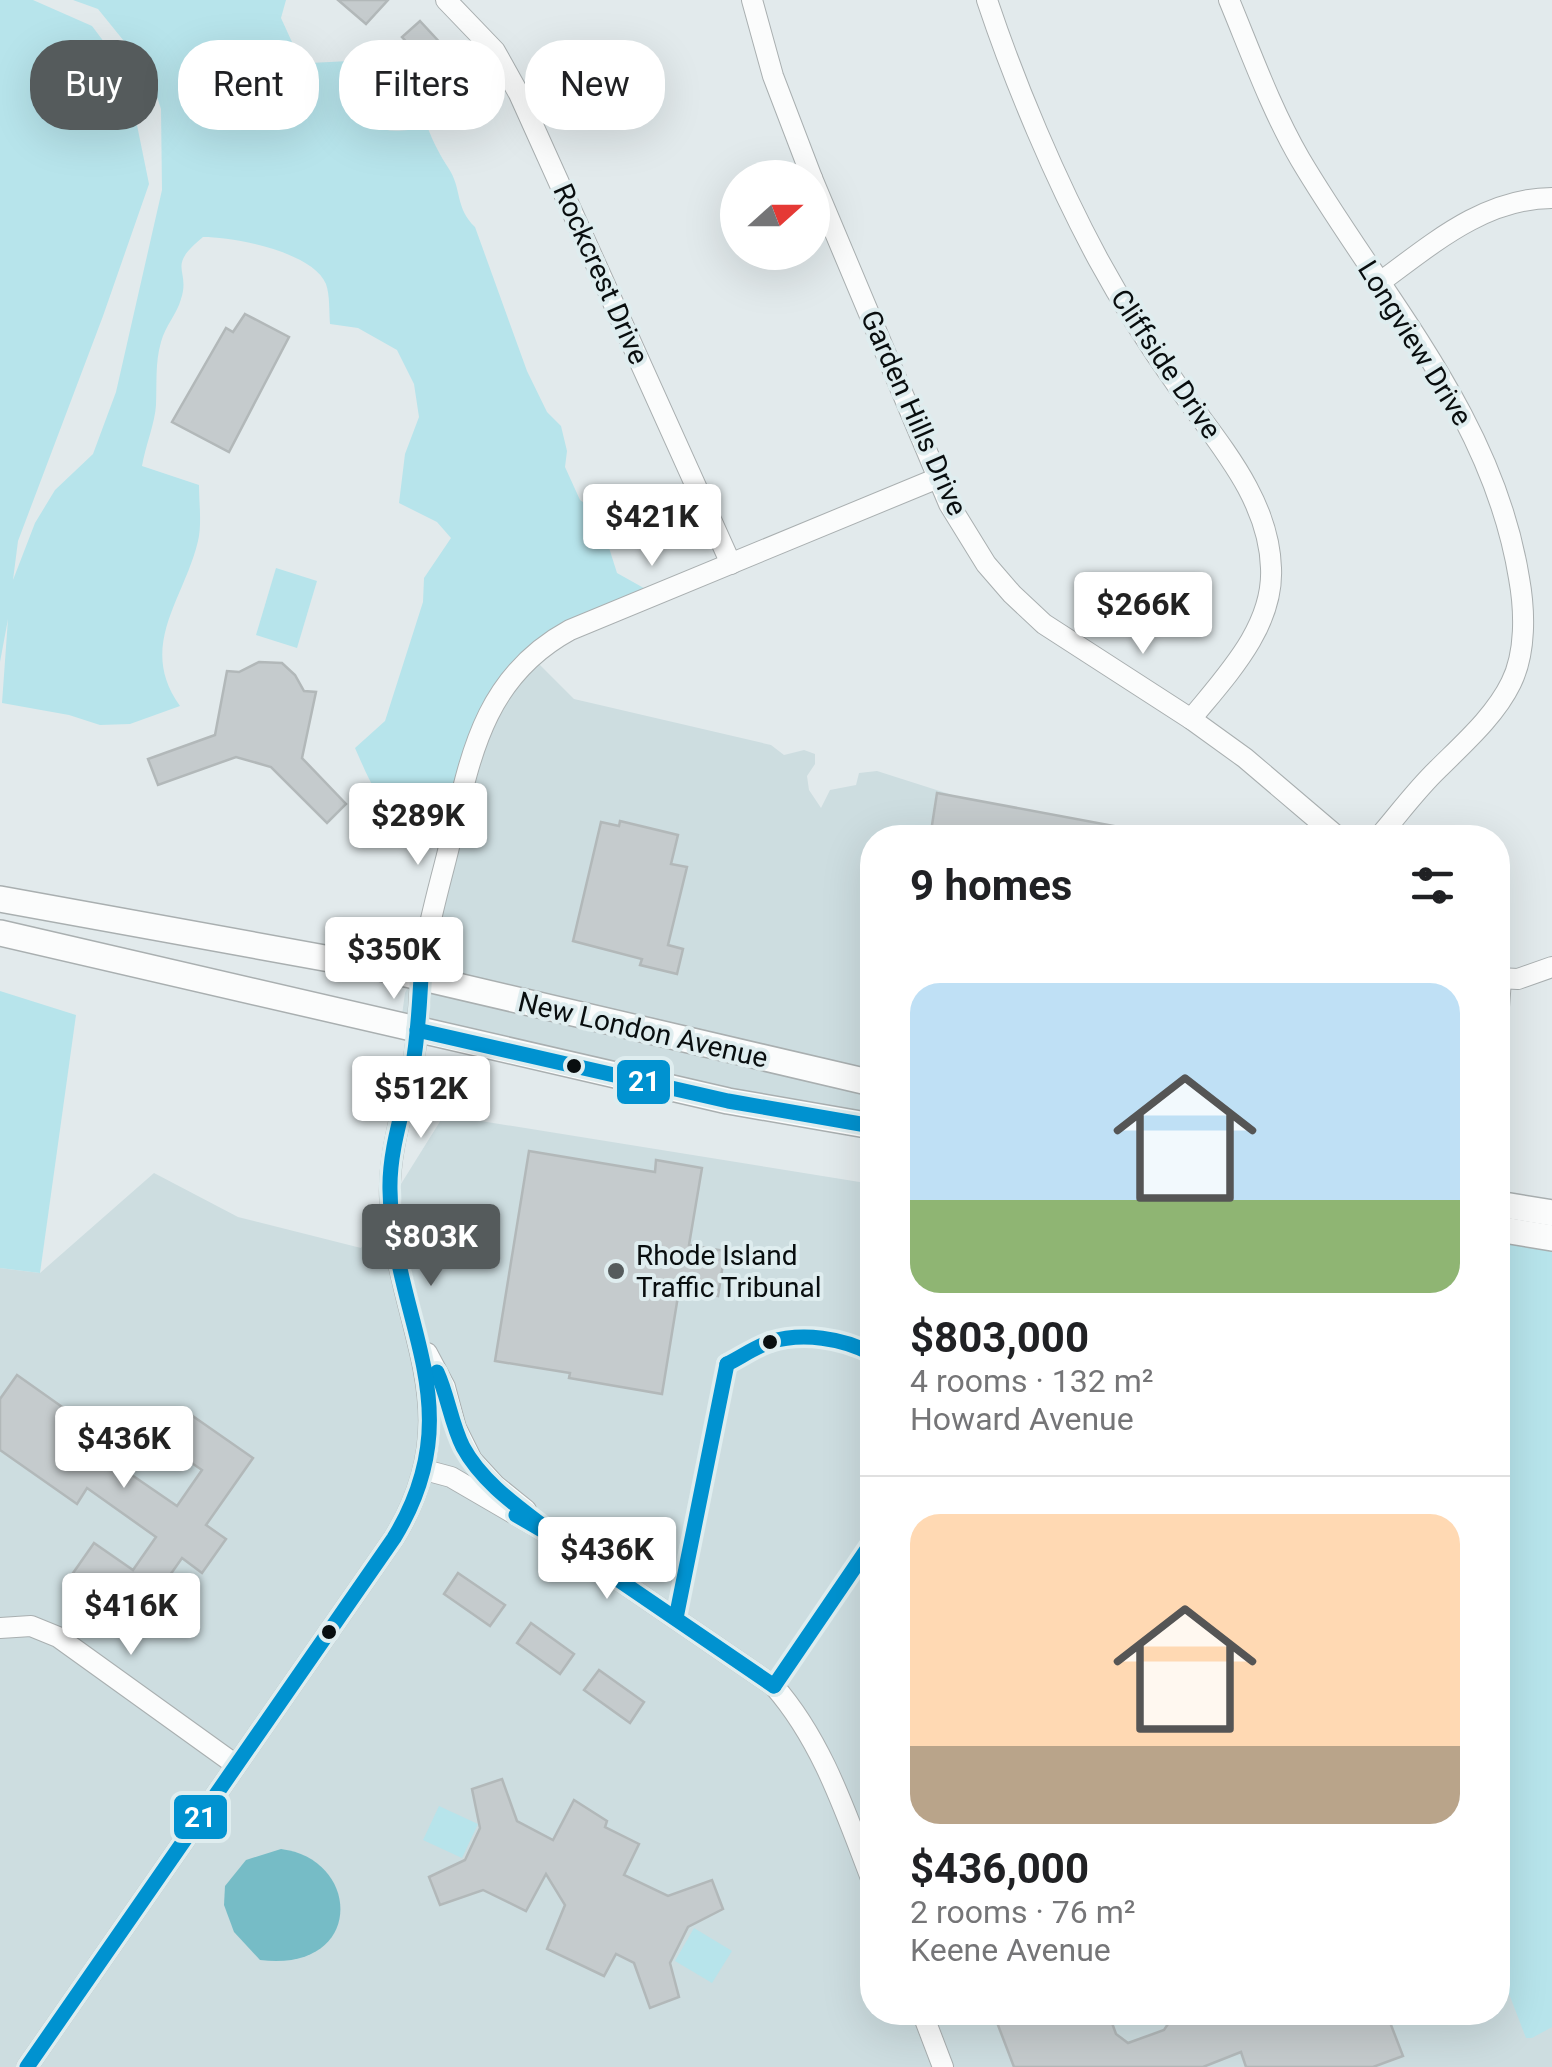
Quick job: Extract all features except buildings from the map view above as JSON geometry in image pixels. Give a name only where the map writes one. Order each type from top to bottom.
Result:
[{"type":"main road","points":[[0,880],[97,918]]},
{"type":"main road","name":"New London Avenue","points":[[0,898],[370,966],[860,1080]]},
{"type":"main road","name":"New London Avenue","points":[[0,933],[728,1100],[860,1124]]},
{"type":"main road","points":[[1510,1206],[1552,1213]]},
{"type":"main road","points":[[1510,1231],[1552,1238]]},
{"type":"street","name":"Rockcrest Drive","points":[[446,0],[495,51],[519,94],[730,564]]},
{"type":"street","name":"Garden Hills Drive","points":[[752,0],[773,76],[805,160]]},
{"type":"street","name":"Cliffside Drive","points":[[987,0],[1097,258],[1176,385],[1222,448],[1265,524],[1272,570],[1262,616],[1225,680],[1191,719]]},
{"type":"street","name":"Longview Drive","points":[[1230,0],[1298,154],[1450,388],[1489,469],[1508,523],[1522,610],[1518,662],[1506,692],[1390,825]]},
{"type":"street","points":[[1379,283],[1449,232],[1485,212],[1524,200],[1552,198]]},
{"type":"street","name":"Garden Hills Drive","points":[[830,221],[949,504],[986,564],[1026,608],[1245,758],[1324,825]]},
{"type":"street","points":[[27,2067],[394,1538],[418,1495],[425,1470],[430,1413],[394,1237],[392,1154],[415,1054],[421,978],[468,767],[487,714],[527,660],[558,636],[938,478]]},
{"type":"street","points":[[1510,979],[1552,967]]},
{"type":"street","points":[[416,1333],[445,1387],[456,1428],[472,1460],[494,1485],[566,1544]]},
{"type":"street","points":[[425,1470],[451,1477],[566,1544],[774,1686],[793,1709],[823,1760],[860,1851]]},
{"type":"street","points":[[0,1628],[31,1626],[58,1637],[236,1765]]},
{"type":"street","points":[[927,2025],[943,2067]]},
{"type":"shaded area","points":[[0,0],[33,0],[92,26],[103,40],[30,40],[30,130],[138,130],[149,184],[18,541],[13,580],[35,523],[55,490],[93,454],[116,392],[162,190],[158,40],[123,40],[98,9],[73,0],[286,0],[281,18],[291,40],[178,40],[178,130],[319,130],[319,63],[339,62],[339,130],[429,130],[453,176],[464,213],[475,227],[527,371],[547,412],[561,426],[567,451],[565,467],[580,500],[598,513],[617,573],[658,596],[555,640],[507,688],[454,820],[413,815],[389,806],[380,797],[355,748],[385,721],[423,602],[424,578],[451,538],[437,522],[399,503],[405,454],[419,417],[414,384],[397,350],[358,328],[330,324],[326,284],[306,263],[252,243],[203,237],[182,262],[183,289],[163,336],[155,412],[142,466],[199,485],[198,541],[163,643],[168,684],[180,706],[130,724],[100,725],[2,703],[8,619],[0,662]]},
{"type":"shaded area","points":[[276,568],[317,581],[297,648],[256,635]]},
{"type":"shaded area","points":[[535,660],[574,699],[771,745],[784,755],[804,750],[815,754],[815,764],[807,776],[809,790],[821,808],[830,790],[856,785],[859,773],[877,771],[1046,825],[860,825],[860,1126],[400,1030],[405,993],[472,741]]},
{"type":"shaded area","points":[[0,991],[76,1015],[40,1273],[0,1268]]},
{"type":"shaded area","points":[[444,1115],[860,1182],[860,2025],[1510,2025],[1510,1286],[1552,1293],[1552,2067],[0,2067],[0,1268],[40,1273],[154,1173],[238,1217],[361,1248]]},
{"type":"shaded area","points":[[1510,1237],[1552,1245],[1552,2027],[1526,2038],[1510,1996]]},
{"type":"shaded area","points":[[439,1806],[478,1824],[462,1858],[423,1840]]},
{"type":"shaded area","points":[[281,1849],[308,1857],[327,1872],[338,1892],[340,1913],[334,1933],[319,1950],[294,1959],[260,1960],[234,1932],[224,1905],[225,1886],[246,1860]]},
{"type":"shaded area","points":[[694,1928],[732,1951],[712,1983],[675,1961]]},
{"type":"transit line","name":"21","points":[[27,2067],[394,1538],[417,1490],[428,1446],[429,1404],[394,1237],[390,1175],[414,1058],[421,978]]},
{"type":"transit line","name":"21","points":[[417,1030],[728,1101],[860,1124]]},
{"type":"transit line","name":"21","points":[[727,1364],[764,1344],[795,1337],[860,1348]]},
{"type":"transit line","name":"21","points":[[676,1618],[727,1364]]},
{"type":"transit line","name":"21","points":[[437,1372],[459,1438],[472,1462],[510,1500],[566,1544]]},
{"type":"transit line","name":"21","points":[[516,1515],[566,1544],[774,1686]]},
{"type":"transit line","name":"21","points":[[774,1686],[860,1560]]},
{"type":"place","name":"Rhode Island Traffic Tribunal","points":[[616,1271]]}]
